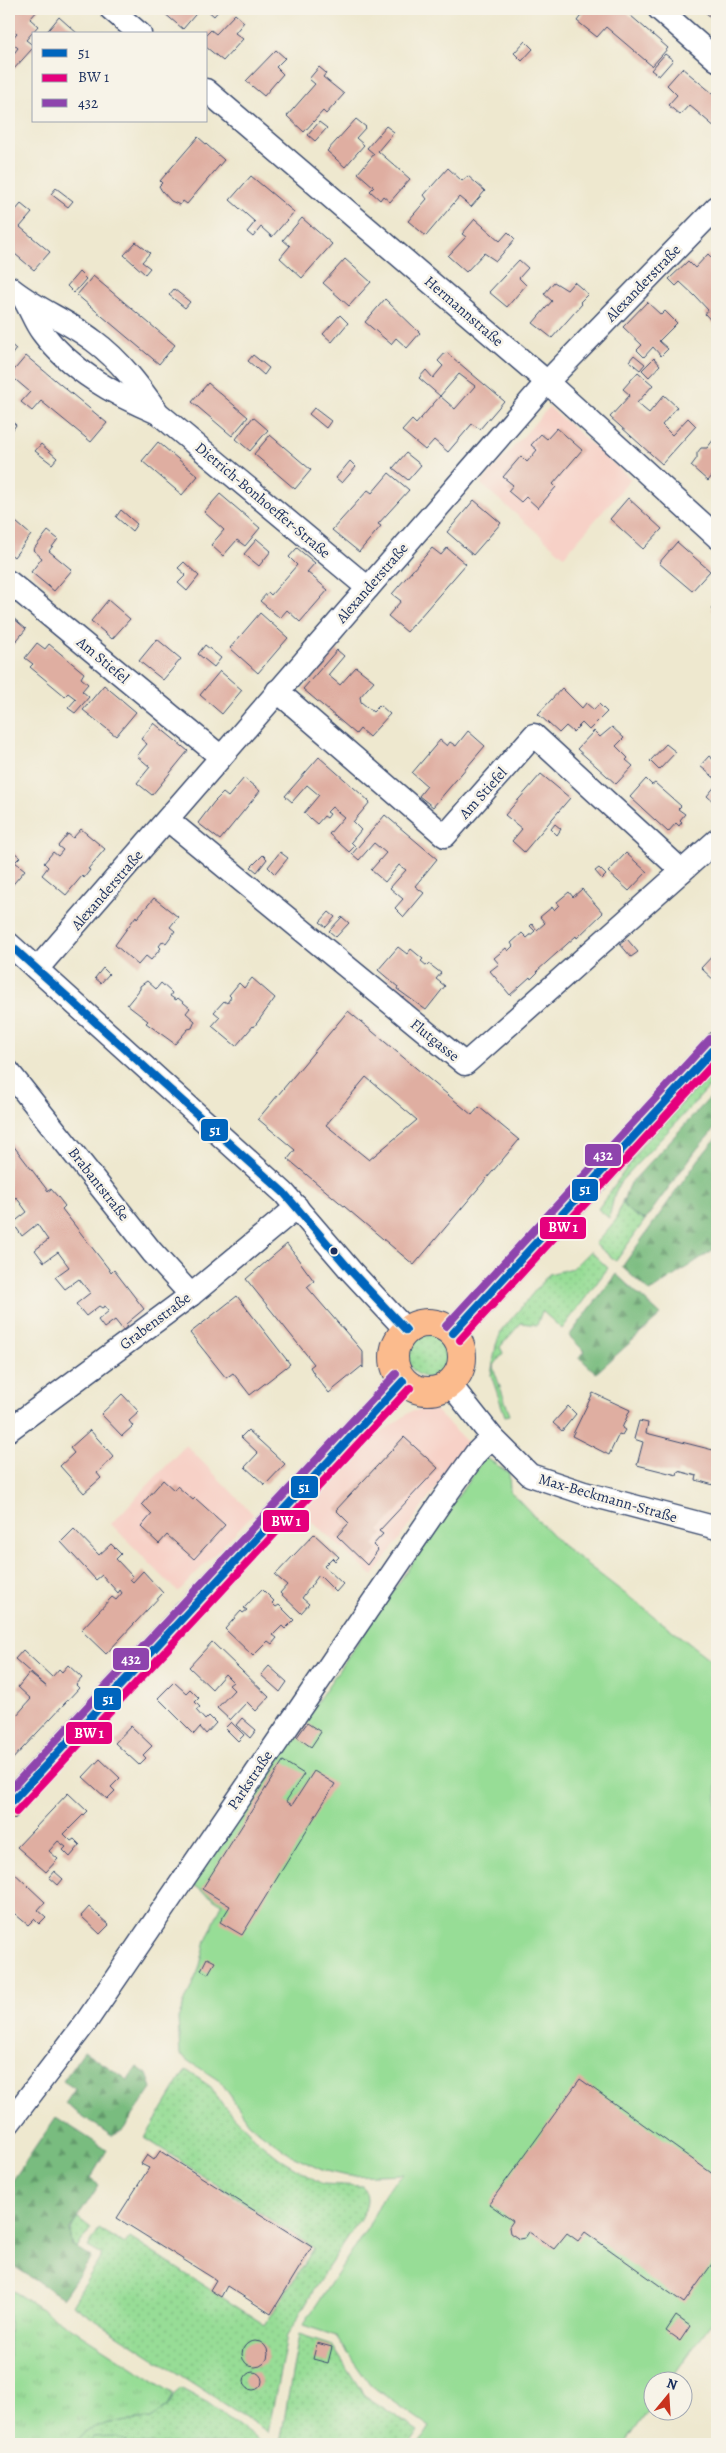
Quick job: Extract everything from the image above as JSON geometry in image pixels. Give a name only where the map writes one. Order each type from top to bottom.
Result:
[{"type":"main road","points":[[453,1333],[717,1046]]},
{"type":"main road","points":[[425,1323],[445,1327],[453,1333],[459,1342],[462,1359],[458,1376],[450,1384],[438,1390],[426,1392],[414,1388],[403,1381],[397,1372],[394,1361],[394,1349],[406,1330],[425,1323]]},
{"type":"main road","points":[[9,1806],[403,1381]]},
{"type":"street","points":[[111,9],[138,32]]},
{"type":"street","points":[[659,9],[717,60]]},
{"type":"street","name":"Hermannstraße","points":[[208,92],[547,382],[717,537]]},
{"type":"street","name":"Alexanderstraße","points":[[37,969],[547,382],[715,214]]},
{"type":"street","name":"Dietrich-Bonhoeffer-Straße","points":[[17,294],[42,332],[77,368],[122,398],[158,413]]},
{"type":"street","name":"Dietrich-Bonhoeffer-Straße","points":[[17,294],[95,341],[136,382],[158,413],[368,588]]},
{"type":"street","name":"Am Stiefel","points":[[9,582],[221,757]]},
{"type":"street","name":"Am Stiefel","points":[[277,691],[445,836],[534,735],[682,871]]},
{"type":"street","name":"Flutgasse","points":[[168,820],[464,1064],[717,840]]},
{"type":"street","points":[[12,954],[37,969],[284,1193],[351,1271],[406,1330]]},
{"type":"street","name":"Brabantstraße","points":[[9,1072],[152,1252],[190,1295]]},
{"type":"street","name":"Grabenstraße","points":[[9,1430],[190,1295],[297,1207]]},
{"type":"street","name":"Max-Beckmann-Straße","points":[[450,1384],[492,1437],[530,1475],[584,1494],[717,1528]]},
{"type":"street","name":"Parkstraße","points":[[9,2123],[86,2022],[441,1502],[476,1453],[492,1437]]},
{"type":"shaded area","points":[[549,407],[631,479],[564,556],[481,484]]},
{"type":"shaded area","points":[[432,1407],[468,1443],[373,1576],[302,1513],[370,1441],[410,1412]]},
{"type":"shaded area","points":[[186,1445],[253,1514],[178,1592],[111,1524]]},
{"type":"green space","points":[[717,1066],[717,1079],[621,1181],[615,1193],[609,1218],[598,1209],[644,1143]]},
{"type":"green space","points":[[717,1090],[717,1126],[697,1149],[645,1220],[632,1213],[625,1207],[624,1203],[629,1185]]},
{"type":"green space","points":[[717,1137],[717,1247],[650,1292],[622,1267],[699,1159]]},
{"type":"green space","points":[[623,1199],[628,1210],[645,1220],[616,1261],[595,1244],[616,1220]]},
{"type":"green space","points":[[590,1251],[608,1268],[562,1329],[542,1311],[537,1325],[521,1323],[500,1347],[503,1353],[493,1367],[510,1415],[505,1416],[491,1375],[496,1345],[502,1330],[549,1274],[573,1268]]},
{"type":"green space","points":[[616,1274],[661,1315],[596,1373],[579,1357],[585,1352],[569,1336]]},
{"type":"green space","points":[[431,1330],[440,1332],[448,1337],[453,1345],[455,1354],[453,1363],[448,1371],[440,1376],[431,1378],[422,1376],[414,1371],[409,1363],[407,1354],[409,1345],[414,1337],[422,1332]]},
{"type":"green space","points":[[485,1457],[509,1473],[510,1491],[562,1545],[717,1665],[717,2315],[677,2370],[644,2370],[644,2417],[625,2444],[419,2444],[430,2427],[370,2385],[336,2336],[303,2325],[368,2227],[386,2191],[404,2174],[348,2176],[322,2170],[292,2156],[249,2123],[221,2082],[180,2055],[178,2018],[199,1969],[206,1941],[222,1904],[192,1884]]},
{"type":"green space","points":[[84,2051],[128,2080],[137,2067],[147,2074],[152,2088],[123,2130],[112,2136],[65,2104],[75,2089],[63,2081]]},
{"type":"green space","points":[[186,2070],[211,2087],[223,2105],[258,2141],[279,2158],[322,2184],[362,2186],[367,2196],[367,2203],[363,2214],[314,2289],[287,2336],[268,2432],[72,2305],[102,2255],[88,2247],[99,2229],[124,2244],[130,2238],[265,2325],[314,2248],[145,2138]]},
{"type":"green space","points":[[56,2117],[107,2150],[90,2179],[99,2185],[70,2229],[72,2245],[91,2257],[63,2298],[9,2263],[9,2186]]},
{"type":"green space","points":[[77,2217],[91,2228],[76,2249],[73,2245],[71,2233]]},
{"type":"green space","points":[[9,2288],[174,2394],[168,2405],[150,2419],[109,2423],[84,2432],[73,2444],[9,2444]]},
{"type":"green space","points":[[299,2334],[332,2345],[364,2395],[418,2431],[409,2444],[280,2444]]},
{"type":"green space","points":[[180,2388],[208,2403],[263,2444],[127,2444],[126,2441],[93,2437],[89,2444],[73,2444],[84,2432],[109,2423],[150,2419],[168,2405]]},
{"type":"green space","points":[[114,2436],[126,2441],[127,2444],[89,2444],[93,2437]]},
{"type":"building","points":[[9,9],[39,9],[30,19],[38,26],[26,40],[32,44],[32,49],[13,70],[9,66],[9,60],[18,48],[10,41],[17,33],[9,26]]},
{"type":"building","points":[[167,9],[200,9],[183,29],[164,13]]},
{"type":"building","points":[[206,9],[220,9],[214,16]]},
{"type":"building","points":[[586,9],[623,9],[668,48],[652,66],[606,27],[597,37],[577,21]]},
{"type":"building","points":[[702,9],[717,9],[717,23]]},
{"type":"building","points":[[235,14],[244,22],[235,33],[243,39],[223,61],[208,49],[208,33],[211,30],[216,34]]},
{"type":"building","points":[[59,17],[76,32],[47,32]]},
{"type":"building","points":[[525,41],[533,49],[522,61],[514,53]]},
{"type":"building","points":[[276,50],[285,58],[276,67],[283,74],[264,96],[246,81]]},
{"type":"building","points":[[665,54],[673,60],[659,76],[651,70]]},
{"type":"building","points":[[319,67],[326,73],[323,77],[344,94],[326,114],[323,111],[304,132],[287,116],[315,84],[309,79]]},
{"type":"building","points":[[682,68],[717,97],[717,129],[689,105],[680,115],[668,105],[677,95],[667,85]]},
{"type":"building","points":[[356,119],[366,127],[356,138],[364,145],[345,167],[327,151]]},
{"type":"building","points":[[319,122],[327,128],[315,141],[308,135]]},
{"type":"building","points":[[386,126],[394,132],[378,151],[410,179],[390,202],[383,196],[380,200],[370,191],[374,187],[358,173],[374,154],[367,148]]},
{"type":"building","points":[[198,137],[224,160],[187,204],[183,201],[180,205],[171,201],[162,191],[159,186],[162,183],[160,181]]},
{"type":"building","points":[[448,168],[462,181],[468,176],[485,191],[471,207],[459,197],[426,236],[408,221],[427,199],[424,195]]},
{"type":"building","points":[[251,176],[294,212],[272,237],[261,227],[253,237],[247,232],[255,222],[230,200]]},
{"type":"building","points":[[56,188],[73,201],[68,207],[51,194]]},
{"type":"building","points":[[21,204],[32,213],[20,227],[50,252],[34,270],[9,249],[9,218]]},
{"type":"building","points":[[302,218],[332,244],[302,278],[280,258],[290,246],[283,240]]},
{"type":"building","points":[[475,219],[500,241],[508,232],[515,239],[496,261],[484,253],[466,272],[448,256],[466,237],[462,234]]},
{"type":"building","points":[[136,242],[150,253],[142,262],[150,268],[145,274],[124,255]]},
{"type":"building","points":[[708,254],[717,263],[717,327],[705,314],[708,310],[695,296],[680,282],[676,286],[669,279],[688,261],[695,268]]},
{"type":"building","points":[[345,259],[371,282],[349,306],[323,283]]},
{"type":"building","points":[[519,260],[528,268],[519,278],[526,285],[507,307],[489,292]]},
{"type":"building","points":[[79,272],[86,279],[74,293],[67,286]]},
{"type":"building","points":[[93,276],[175,345],[159,364],[77,295]]},
{"type":"building","points":[[554,282],[567,290],[574,282],[588,294],[580,302],[582,304],[552,338],[533,323],[552,301],[544,294]]},
{"type":"building","points":[[174,289],[190,302],[185,308],[169,295]]},
{"type":"building","points":[[385,299],[420,333],[407,348],[396,338],[391,344],[365,322]]},
{"type":"building","points":[[647,302],[661,315],[665,311],[677,323],[659,341],[668,349],[661,356],[653,347],[644,357],[637,350],[642,345],[623,327]]},
{"type":"building","points":[[340,315],[348,323],[332,342],[323,334]]},
{"type":"building","points":[[9,343],[16,349],[9,358]]},
{"type":"building","points":[[446,352],[504,401],[480,429],[472,424],[448,452],[434,440],[425,450],[402,431],[412,420],[416,424],[440,396],[419,378],[426,370],[433,378],[443,366],[438,361]],"holes":[[[459,374],[475,386],[455,409],[440,396]]]},
{"type":"building","points":[[253,355],[269,368],[264,375],[248,361]]},
{"type":"building","points":[[634,355],[645,364],[640,370],[629,361]]},
{"type":"building","points":[[26,356],[107,423],[91,442],[41,401],[32,411],[21,402],[30,392],[10,375]]},
{"type":"building","points":[[654,358],[660,365],[649,377],[642,370]]},
{"type":"building","points":[[638,372],[653,385],[637,403],[649,413],[664,395],[677,407],[662,425],[672,435],[688,418],[696,426],[662,464],[610,417],[630,395],[623,389]]},
{"type":"building","points":[[208,383],[248,417],[232,436],[192,402]]},
{"type":"building","points":[[314,408],[331,421],[326,428],[309,414]]},
{"type":"building","points":[[253,417],[268,430],[250,451],[236,439]]},
{"type":"building","points":[[9,419],[16,425],[11,432],[9,430]]},
{"type":"building","points":[[557,428],[582,450],[553,484],[556,487],[538,508],[526,497],[521,502],[508,491],[513,485],[503,477],[521,456],[527,462],[537,450],[531,445],[541,434],[547,439]]},
{"type":"building","points":[[270,435],[311,470],[295,489],[254,454]]},
{"type":"building","points":[[714,439],[717,442],[717,470],[708,481],[691,466],[701,448],[707,448]]},
{"type":"building","points":[[158,442],[198,476],[182,495],[142,461]]},
{"type":"building","points":[[41,444],[57,458],[52,464],[35,451]]},
{"type":"building","points":[[406,453],[421,465],[408,480],[393,468]]},
{"type":"building","points":[[350,461],[356,467],[342,483],[336,478]]},
{"type":"building","points":[[389,473],[409,490],[378,524],[381,526],[359,552],[332,530],[368,490],[372,493]]},
{"type":"building","points":[[220,494],[260,528],[245,546],[237,540],[223,556],[211,545],[224,530],[204,512]]},
{"type":"building","points":[[628,498],[662,529],[643,549],[610,519]]},
{"type":"building","points":[[474,500],[501,523],[473,555],[447,532]]},
{"type":"building","points":[[121,510],[137,524],[132,531],[116,517]]},
{"type":"building","points":[[9,516],[31,535],[14,557],[9,553]]},
{"type":"building","points":[[48,531],[58,539],[49,551],[72,570],[54,591],[31,572],[42,558],[33,550]]},
{"type":"building","points":[[257,539],[271,551],[259,566],[244,554]]},
{"type":"building","points":[[677,542],[710,571],[692,591],[659,563]]},
{"type":"building","points":[[297,548],[315,563],[307,572],[328,590],[300,622],[287,610],[280,618],[260,601],[268,592],[271,595],[297,565],[289,557]]},
{"type":"building","points":[[432,548],[441,555],[447,548],[466,564],[407,632],[388,616],[401,601],[392,594]]},
{"type":"building","points":[[184,562],[199,576],[187,591],[178,583],[186,575],[178,568]]},
{"type":"building","points":[[108,600],[130,619],[112,639],[91,621]]},
{"type":"building","points":[[717,602],[717,615],[711,609]]},
{"type":"building","points":[[9,611],[14,615],[12,617],[26,629],[9,650]]},
{"type":"building","points":[[260,613],[288,638],[258,673],[230,648]]},
{"type":"building","points":[[157,639],[181,659],[163,680],[139,661]]},
{"type":"building","points":[[37,643],[45,649],[49,644],[84,673],[81,678],[88,684],[82,691],[89,697],[75,713],[68,708],[76,699],[68,693],[65,696],[30,667],[33,664],[25,658]]},
{"type":"building","points":[[205,645],[221,658],[214,667],[198,654]]},
{"type":"building","points":[[337,650],[344,656],[328,675],[340,685],[356,667],[374,681],[360,697],[361,702],[373,712],[380,705],[390,714],[369,737],[360,729],[356,734],[303,689]]},
{"type":"building","points":[[220,671],[242,690],[222,714],[200,695]]},
{"type":"building","points":[[104,685],[136,712],[116,736],[83,710]]},
{"type":"building","points":[[562,688],[582,708],[586,703],[594,710],[599,704],[607,712],[589,730],[582,723],[573,732],[566,726],[559,733],[538,714]]},
{"type":"building","points":[[154,723],[188,751],[152,795],[137,783],[150,767],[137,756],[147,744],[141,739]]},
{"type":"building","points":[[612,727],[624,738],[616,746],[633,766],[616,784],[577,749],[594,731],[600,737]]},
{"type":"building","points":[[468,731],[485,746],[433,807],[419,796],[427,786],[412,773],[440,740],[447,746],[450,742],[456,746]]},
{"type":"building","points":[[666,744],[676,752],[659,770],[650,761]]},
{"type":"building","points":[[709,756],[715,761],[717,758],[717,780],[700,766]]},
{"type":"building","points":[[319,757],[370,802],[353,822],[361,830],[351,842],[355,846],[349,852],[329,834],[344,817],[332,807],[327,812],[330,814],[327,818],[324,816],[317,824],[304,813],[319,795],[307,785],[292,802],[285,796]]},
{"type":"building","points":[[541,774],[570,798],[524,852],[512,841],[522,829],[505,815]]},
{"type":"building","points":[[244,778],[260,791],[220,840],[198,823],[223,793],[228,797]]},
{"type":"building","points":[[646,779],[652,785],[655,783],[681,806],[678,809],[685,814],[680,820],[682,822],[679,826],[676,823],[668,832],[630,797]]},
{"type":"building","points":[[717,784],[717,805],[707,796]]},
{"type":"building","points":[[385,815],[437,859],[415,886],[424,893],[404,917],[395,908],[403,899],[390,888],[406,870],[399,865],[385,882],[371,870],[386,853],[374,843],[359,860],[352,854]]},
{"type":"building","points":[[555,824],[561,829],[557,835],[551,829]]},
{"type":"building","points":[[81,829],[105,849],[88,869],[90,870],[84,878],[82,876],[66,895],[42,875],[48,867],[44,863],[53,852],[58,856],[63,850],[58,846],[68,834],[73,838]]},
{"type":"building","points":[[9,848],[20,857],[15,862],[25,870],[9,889]]},
{"type":"building","points":[[280,852],[288,858],[275,874],[268,867]]},
{"type":"building","points":[[626,853],[647,872],[629,891],[608,872]]},
{"type":"building","points":[[263,855],[267,859],[257,872],[251,867]]},
{"type":"building","points":[[599,868],[606,875],[602,879],[595,871]]},
{"type":"building","points":[[582,889],[603,913],[577,938],[576,936],[537,971],[531,979],[530,977],[510,995],[490,971],[499,964],[494,958],[506,948],[508,951],[513,946],[511,943],[522,933],[527,938],[535,931],[530,926],[532,924],[537,930],[545,923],[540,917],[552,907],[554,910],[559,905],[557,902],[569,892],[573,897]]},
{"type":"building","points":[[154,898],[178,917],[170,927],[175,931],[166,943],[163,941],[159,946],[161,948],[151,960],[146,956],[138,965],[115,945],[136,916],[137,918]]},
{"type":"building","points":[[329,912],[335,917],[326,927],[320,922]]},
{"type":"building","points":[[342,917],[349,923],[336,937],[329,931]]},
{"type":"building","points":[[627,939],[638,952],[631,957],[620,944]]},
{"type":"building","points":[[398,947],[407,954],[411,949],[423,959],[421,961],[427,966],[429,964],[441,973],[436,979],[445,986],[426,1010],[397,989],[398,987],[378,970]]},
{"type":"building","points":[[717,951],[717,983],[701,968]]},
{"type":"building","points":[[103,968],[109,974],[101,983],[95,978]]},
{"type":"building","points":[[252,978],[275,998],[254,1027],[236,1046],[212,1026],[220,1017],[214,1012],[224,1001],[227,1003],[231,997],[229,995],[239,983],[244,988]]},
{"type":"building","points":[[147,981],[156,989],[161,983],[172,993],[170,996],[176,1000],[178,998],[190,1008],[186,1013],[195,1021],[192,1028],[188,1029],[175,1044],[146,1023],[148,1021],[127,1005],[140,989],[140,986]]},
{"type":"building","points":[[348,1011],[472,1115],[479,1107],[519,1140],[414,1265],[288,1159],[295,1150],[258,1119]],"holes":[[[366,1077],[417,1120],[369,1160],[326,1125]]]},
{"type":"building","points":[[9,1140],[48,1191],[51,1189],[65,1206],[62,1209],[111,1273],[114,1270],[144,1309],[126,1324],[128,1326],[123,1330],[115,1320],[104,1328],[98,1320],[109,1311],[105,1306],[102,1308],[99,1306],[86,1316],[76,1304],[90,1293],[79,1279],[65,1289],[55,1277],[69,1267],[58,1252],[44,1262],[35,1250],[48,1240],[37,1224],[22,1236],[13,1223],[27,1212],[16,1197],[9,1203]]},
{"type":"building","points":[[287,1244],[314,1281],[307,1287],[363,1352],[363,1368],[362,1366],[329,1393],[310,1367],[314,1364],[246,1279]]},
{"type":"building","points":[[237,1296],[290,1364],[250,1395],[233,1373],[226,1378],[190,1333]]},
{"type":"building","points":[[593,1393],[630,1410],[622,1428],[625,1430],[622,1435],[619,1434],[609,1455],[572,1436]]},
{"type":"building","points":[[122,1394],[139,1412],[129,1421],[133,1426],[122,1436],[101,1414]]},
{"type":"building","points":[[568,1406],[576,1414],[562,1431],[553,1423]]},
{"type":"building","points":[[639,1421],[648,1423],[646,1433],[717,1451],[717,1486],[696,1480],[697,1476],[678,1471],[677,1475],[637,1465],[643,1442],[634,1439]]},
{"type":"building","points":[[90,1430],[114,1457],[97,1473],[101,1478],[84,1493],[60,1466],[74,1453],[70,1448]]},
{"type":"building","points":[[248,1430],[285,1464],[265,1485],[245,1467],[258,1453],[241,1437]]},
{"type":"building","points":[[404,1437],[438,1468],[379,1531],[383,1534],[373,1545],[378,1550],[367,1565],[337,1536],[349,1523],[336,1510]]},
{"type":"building","points":[[163,1480],[174,1490],[177,1486],[193,1500],[195,1498],[225,1525],[194,1559],[167,1535],[159,1544],[141,1527],[152,1514],[142,1504]]},
{"type":"building","points":[[74,1529],[99,1555],[111,1544],[121,1554],[116,1559],[133,1577],[130,1579],[133,1582],[143,1571],[163,1593],[106,1654],[81,1630],[112,1597],[116,1600],[122,1593],[120,1590],[118,1593],[102,1575],[96,1580],[61,1542]]},
{"type":"building","points":[[314,1534],[339,1557],[335,1561],[332,1558],[324,1566],[343,1584],[336,1592],[319,1575],[302,1598],[309,1604],[301,1613],[280,1593],[287,1585],[275,1575]]},
{"type":"building","points":[[262,1589],[274,1601],[272,1603],[276,1607],[279,1605],[294,1620],[285,1629],[282,1626],[273,1635],[277,1638],[272,1644],[268,1641],[253,1656],[225,1629],[241,1611],[243,1613],[247,1610],[244,1608]]},
{"type":"building","points":[[212,1642],[269,1697],[256,1711],[247,1702],[230,1720],[217,1708],[234,1690],[229,1685],[233,1682],[225,1674],[212,1689],[189,1667]]},
{"type":"building","points":[[23,1650],[52,1677],[59,1669],[62,1672],[68,1665],[82,1678],[76,1685],[79,1688],[9,1763],[9,1705],[16,1716],[31,1699],[18,1687],[29,1673],[47,1687],[15,1659]]},
{"type":"building","points":[[269,1666],[287,1682],[280,1692],[261,1675]]},
{"type":"building","points":[[174,1682],[186,1693],[190,1689],[199,1698],[195,1702],[200,1707],[196,1710],[205,1720],[209,1716],[216,1723],[206,1734],[200,1727],[194,1734],[158,1698]]},
{"type":"building","points":[[242,1718],[256,1730],[250,1738],[236,1725]]},
{"type":"building","points":[[231,1722],[244,1735],[238,1741],[225,1728]]},
{"type":"building","points":[[307,1723],[321,1732],[311,1747],[297,1737]]},
{"type":"building","points":[[131,1726],[152,1746],[143,1755],[146,1758],[139,1765],[115,1743]]},
{"type":"building","points":[[100,1759],[120,1778],[111,1787],[115,1791],[107,1799],[83,1777]]},
{"type":"building","points":[[283,1761],[304,1774],[286,1801],[292,1805],[314,1771],[335,1784],[242,1935],[220,1922],[230,1906],[202,1889]]},
{"type":"building","points":[[68,1793],[87,1811],[64,1834],[71,1841],[74,1839],[80,1845],[70,1857],[63,1850],[66,1847],[58,1841],[49,1851],[58,1859],[46,1872],[17,1847]]},
{"type":"building","points":[[9,1868],[45,1902],[38,1910],[46,1917],[39,1924],[34,1919],[28,1925],[9,1909]]},
{"type":"building","points":[[54,1871],[63,1879],[58,1885],[49,1877]]},
{"type":"building","points":[[89,1907],[109,1925],[100,1934],[81,1916]]},
{"type":"building","points":[[207,1958],[215,1962],[208,1974],[201,1970]]},
{"type":"building","points":[[580,2079],[717,2177],[717,2257],[684,2303],[585,2232],[578,2241],[567,2233],[554,2249],[529,2232],[525,2238],[519,2239],[510,2233],[509,2227],[513,2221],[489,2204]]},
{"type":"building","points":[[160,2151],[312,2247],[271,2314],[227,2286],[221,2297],[210,2290],[216,2280],[117,2218],[149,2168],[141,2164],[147,2155],[154,2160]]},
{"type":"building","points":[[676,2316],[690,2326],[680,2341],[666,2331]]},
{"type":"building","points":[[255,2341],[264,2345],[268,2354],[264,2363],[255,2367],[246,2363],[242,2354],[246,2345]]},
{"type":"building","points":[[317,2343],[332,2347],[328,2363],[313,2359]]},
{"type":"building","points":[[249,2372],[257,2372],[262,2377],[260,2388],[249,2390],[244,2385],[244,2377]]},
{"type":"transit line","name":"51","points":[[9,944],[284,1193],[351,1271],[406,1330]]},
{"type":"transit line","name":"432","points":[[446,1326],[710,1039]]},
{"type":"transit line","name":"51","points":[[453,1333],[717,1046]]},
{"type":"transit line","points":[[460,1340],[717,1060]]},
{"type":"transit line","name":"432","points":[[9,1791],[396,1374]]},
{"type":"transit line","name":"51","points":[[9,1805],[403,1381]]},
{"type":"transit line","points":[[16,1812],[410,1388]]}]
